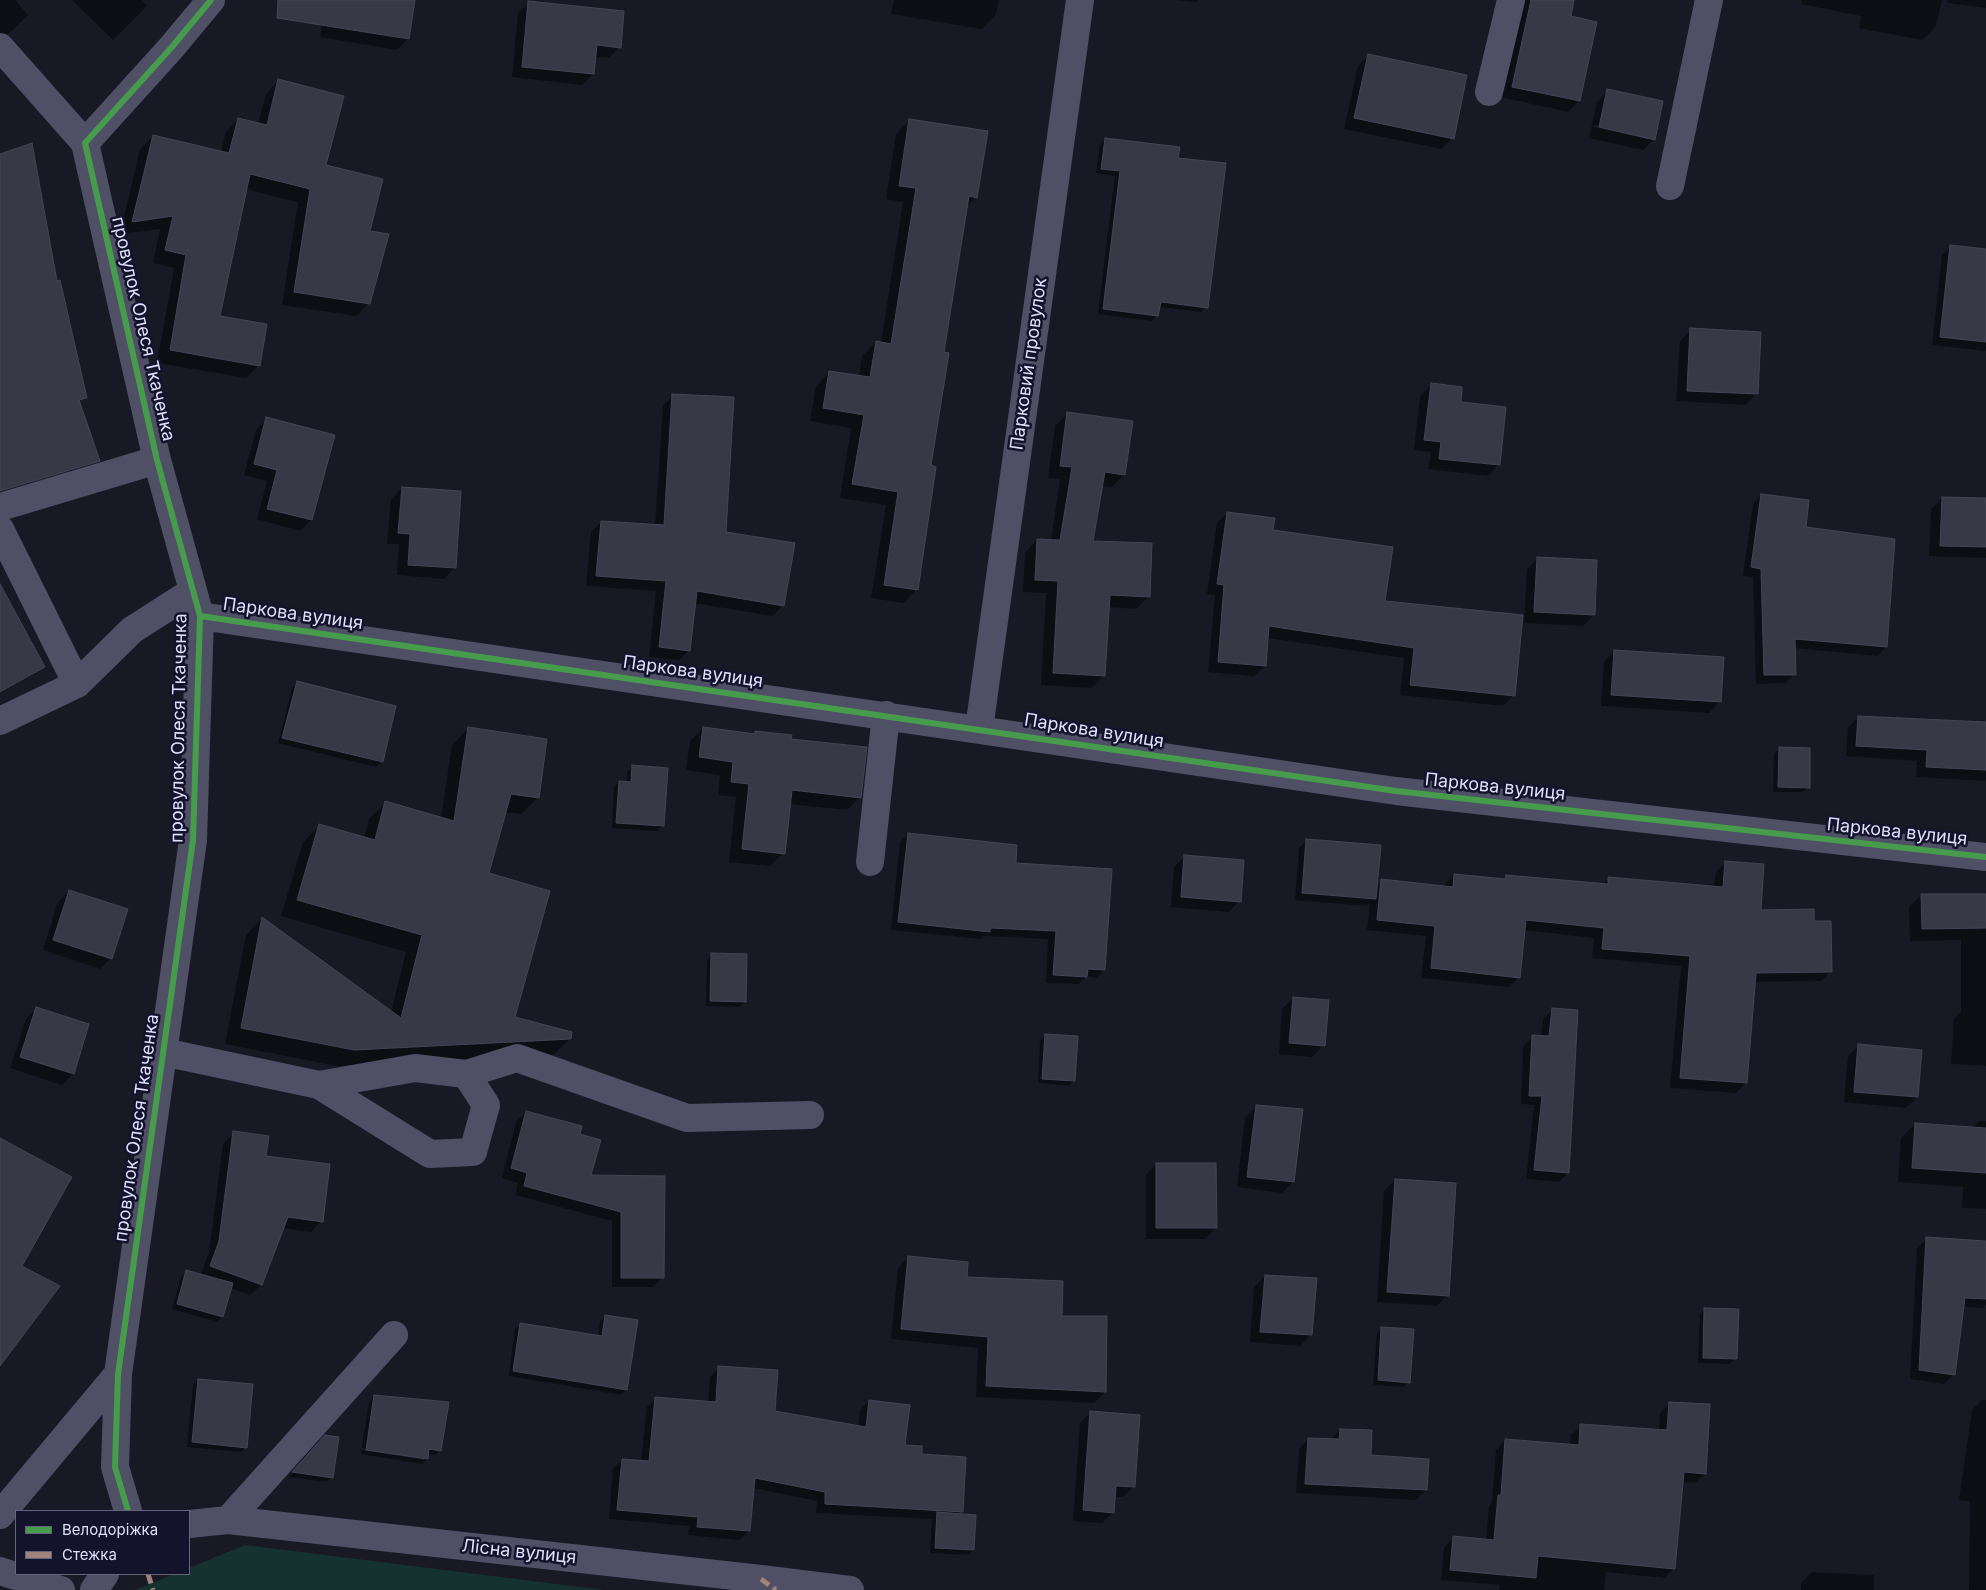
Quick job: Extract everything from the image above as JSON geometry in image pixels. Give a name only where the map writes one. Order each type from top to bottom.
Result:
[{"type":"street","points":[[0,47],[85,143],[171,48],[211,0]]},
{"type":"street","name":"Парковий провулок","points":[[979,729],[1080,0]]},
{"type":"street","points":[[1488,92],[1512,0]]},
{"type":"street","points":[[1670,186],[1709,0]]},
{"type":"street","name":"провулок Олеся Ткаченка","points":[[85,143],[157,460],[197,603],[193,840],[118,1374],[115,1467],[128,1510]]},
{"type":"street","points":[[0,508],[157,460]]},
{"type":"street","points":[[0,529],[77,684]]},
{"type":"street","points":[[0,721],[77,684],[132,630],[197,603]]},
{"type":"street","name":"Паркова вулиця","points":[[197,603],[886,715],[1396,791],[1986,857]]},
{"type":"street","points":[[870,862],[886,715]]},
{"type":"street","points":[[163,1052],[319,1085],[430,1154],[473,1152],[486,1105],[466,1074]]},
{"type":"street","points":[[319,1085],[415,1068],[466,1074],[517,1058],[687,1118],[810,1114]]},
{"type":"street","points":[[228,1520],[394,1335]]},
{"type":"street","points":[[0,1515],[118,1374]]},
{"type":"street","name":"Лісна вулиця","points":[[190,1524],[228,1520],[850,1590]]},
{"type":"street","points":[[0,1571],[60,1590]]},
{"type":"street","points":[[94,1590],[104,1575]]},
{"type":"green space","points":[[245,1545],[604,1590],[135,1590],[172,1575],[190,1575],[190,1568]]},
{"type":"building","points":[[278,0],[415,0],[409,39],[277,18]]},
{"type":"building","points":[[1531,0],[1574,0],[1571,16],[1597,22],[1580,101],[1512,87]]},
{"type":"building","points":[[528,1],[624,11],[621,48],[597,45],[594,74],[522,67]]},
{"type":"building","points":[[1368,54],[1467,75],[1454,139],[1354,118]]},
{"type":"building","points":[[278,79],[344,96],[326,165],[383,179],[370,231],[389,234],[370,304],[294,292],[310,189],[250,174],[220,316],[267,324],[260,366],[170,350],[186,255],[165,250],[173,216],[132,222],[153,135],[229,153],[238,118],[267,125]]},
{"type":"building","points":[[1607,89],[1663,101],[1655,140],[1599,127]]},
{"type":"building","points":[[909,119],[988,131],[977,198],[969,196],[944,352],[949,353],[931,465],[936,467],[918,590],[884,585],[898,492],[852,484],[864,415],[823,408],[829,371],[870,377],[876,341],[891,344],[916,188],[899,186]]},
{"type":"building","points":[[1105,138],[1180,147],[1178,158],[1226,163],[1208,308],[1161,302],[1158,316],[1103,309],[1120,171],[1101,169]]},
{"type":"building","points":[[32,143],[57,281],[60,280],[87,398],[79,400],[100,461],[0,491],[0,154]]},
{"type":"building","points":[[1950,245],[1986,249],[1986,342],[1940,337]]},
{"type":"building","points":[[1690,328],[1761,332],[1758,394],[1687,391]]},
{"type":"building","points":[[1431,383],[1462,387],[1461,402],[1506,407],[1500,465],[1439,459],[1441,442],[1424,440]]},
{"type":"building","points":[[672,394],[734,397],[726,532],[795,543],[784,606],[697,591],[690,651],[659,647],[666,581],[596,576],[601,521],[664,525]]},
{"type":"building","points":[[1067,412],[1133,421],[1125,475],[1105,472],[1093,541],[1152,543],[1150,597],[1110,595],[1105,676],[1053,673],[1058,581],[1035,580],[1037,539],[1060,540],[1072,467],[1060,466]]},
{"type":"building","points":[[266,417],[335,435],[312,520],[267,509],[277,470],[254,464]]},
{"type":"building","points":[[402,487],[461,491],[456,568],[408,565],[410,534],[398,533]]},
{"type":"building","points":[[1761,494],[1809,500],[1806,527],[1895,539],[1887,647],[1795,639],[1796,675],[1764,675],[1761,569],[1751,567]]},
{"type":"building","points":[[1942,497],[1986,498],[1986,547],[1940,546]]},
{"type":"building","points":[[1227,512],[1275,518],[1273,530],[1393,547],[1385,601],[1523,615],[1515,696],[1410,685],[1414,648],[1269,626],[1266,666],[1218,662],[1224,585],[1217,584]]},
{"type":"building","points":[[1537,557],[1597,560],[1595,615],[1534,612]]},
{"type":"building","points":[[0,584],[45,667],[0,692]]},
{"type":"building","points":[[1614,650],[1724,657],[1721,702],[1611,695]]},
{"type":"building","points":[[297,681],[396,706],[383,762],[282,738]]},
{"type":"building","points":[[1858,716],[1986,722],[1986,770],[1926,767],[1927,750],[1856,746]]},
{"type":"building","points":[[468,727],[547,739],[539,798],[511,794],[489,873],[550,891],[515,1017],[572,1032],[571,1039],[354,1050],[241,1028],[262,917],[401,1018],[422,935],[297,900],[319,824],[375,840],[385,801],[454,821]]},
{"type":"building","points":[[703,727],[755,734],[755,731],[792,735],[791,739],[867,747],[861,798],[792,790],[785,854],[742,849],[749,784],[731,782],[733,762],[699,757]]},
{"type":"building","points":[[1779,747],[1810,748],[1810,788],[1778,787]]},
{"type":"building","points":[[632,765],[668,768],[664,826],[616,823],[619,781],[631,782]]},
{"type":"building","points":[[908,833],[1017,845],[1016,863],[1112,869],[1105,970],[1088,969],[1087,977],[1053,975],[1056,931],[990,928],[990,932],[898,922]]},
{"type":"building","points":[[1306,839],[1381,845],[1376,899],[1302,893]]},
{"type":"building","points":[[1184,855],[1244,860],[1241,902],[1181,897]]},
{"type":"building","points":[[1725,861],[1764,864],[1761,910],[1814,909],[1814,921],[1831,921],[1832,972],[1756,973],[1747,1083],[1680,1078],[1690,956],[1602,949],[1604,928],[1526,920],[1520,978],[1431,968],[1435,926],[1377,920],[1381,879],[1453,887],[1454,874],[1505,879],[1506,875],[1608,884],[1608,877],[1723,887]]},
{"type":"building","points":[[69,890],[128,909],[112,959],[53,940]]},
{"type":"building","points":[[1921,894],[1986,894],[1986,928],[1922,929]]},
{"type":"building","points":[[711,953],[747,954],[746,1002],[710,1001]]},
{"type":"building","points":[[1293,997],[1329,1000],[1325,1046],[1289,1043]]},
{"type":"building","points":[[36,1007],[89,1024],[74,1074],[20,1057]]},
{"type":"building","points":[[1552,1008],[1578,1010],[1569,1173],[1534,1170],[1542,1096],[1529,1096],[1532,1035],[1549,1036]]},
{"type":"building","points":[[1045,1034],[1078,1036],[1075,1081],[1042,1079]]},
{"type":"building","points":[[1858,1044],[1922,1050],[1918,1097],[1854,1092]]},
{"type":"building","points":[[1256,1105],[1303,1109],[1294,1182],[1247,1177]]},
{"type":"building","points":[[526,1111],[582,1126],[580,1134],[601,1140],[591,1175],[665,1176],[664,1278],[621,1278],[621,1212],[524,1186],[527,1173],[511,1168]]},
{"type":"building","points":[[1915,1123],[1986,1128],[1986,1173],[1912,1168]]},
{"type":"building","points":[[233,1131],[269,1136],[266,1156],[330,1164],[323,1222],[288,1217],[262,1285],[210,1266],[219,1241]]},
{"type":"building","points":[[0,1138],[72,1177],[22,1266],[60,1286],[0,1366]]},
{"type":"building","points":[[1156,1163],[1216,1163],[1217,1228],[1156,1228]]},
{"type":"building","points":[[1395,1179],[1456,1183],[1449,1296],[1387,1292]]},
{"type":"building","points":[[1926,1237],[1986,1241],[1986,1299],[1965,1298],[1955,1375],[1919,1370]]},
{"type":"building","points":[[908,1256],[968,1262],[967,1277],[1063,1281],[1062,1316],[1107,1316],[1106,1392],[986,1386],[988,1337],[901,1329]]},
{"type":"building","points":[[186,1270],[233,1283],[223,1317],[177,1304]]},
{"type":"building","points":[[1265,1275],[1317,1278],[1312,1335],[1260,1332]]},
{"type":"building","points":[[1704,1308],[1739,1309],[1737,1359],[1703,1358]]},
{"type":"building","points":[[605,1315],[638,1320],[627,1390],[513,1371],[520,1323],[602,1336]]},
{"type":"building","points":[[1381,1327],[1414,1329],[1410,1383],[1378,1380]]},
{"type":"building","points":[[718,1366],[778,1370],[775,1411],[866,1427],[869,1400],[910,1405],[905,1445],[922,1446],[922,1454],[966,1457],[963,1512],[825,1504],[825,1492],[755,1478],[750,1531],[697,1527],[698,1517],[617,1510],[622,1459],[649,1461],[655,1397],[716,1402]]},
{"type":"building","points":[[198,1379],[253,1384],[247,1448],[192,1442]]},
{"type":"building","points":[[374,1395],[449,1402],[441,1451],[429,1449],[428,1459],[366,1450]]},
{"type":"building","points":[[1669,1402],[1710,1404],[1706,1474],[1684,1472],[1675,1569],[1538,1556],[1536,1578],[1450,1570],[1453,1536],[1494,1540],[1498,1495],[1501,1495],[1505,1439],[1579,1445],[1580,1424],[1667,1430]]},
{"type":"building","points":[[1090,1411],[1140,1415],[1135,1487],[1116,1486],[1114,1513],[1083,1510]]},
{"type":"building","points":[[1340,1429],[1372,1430],[1371,1455],[1429,1459],[1427,1490],[1305,1484],[1308,1438],[1339,1439]]},
{"type":"building","points":[[325,1435],[339,1437],[333,1478],[292,1472]]},
{"type":"building","points":[[937,1512],[976,1515],[974,1550],[935,1548]]},
{"type":"marked path","points":[[148,1575],[153,1590]]},
{"type":"marked path","points":[[761,1579],[776,1590]]},
{"type":"cycle path","points":[[128,1510],[115,1467],[118,1374],[193,840],[200,616],[157,460],[85,143],[171,48],[211,0]]},
{"type":"cycle path","points":[[200,616],[1396,791],[1986,857]]}]
